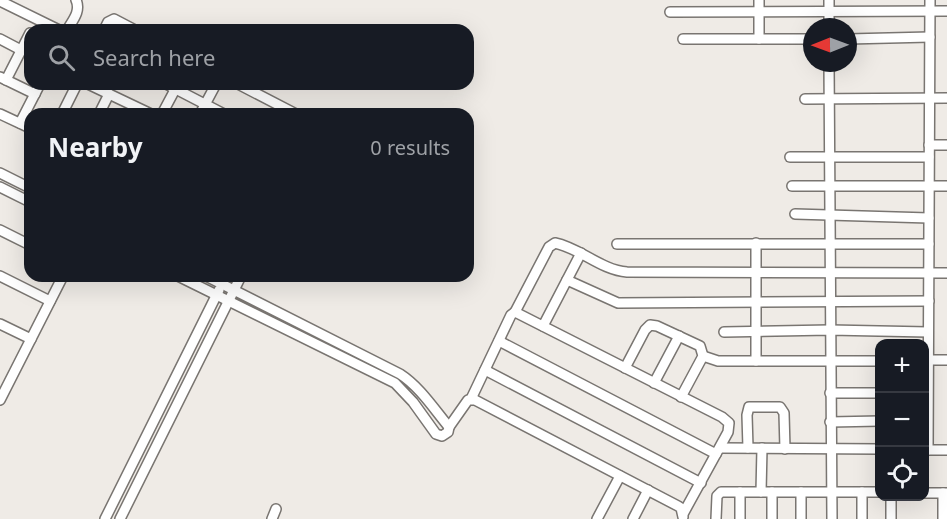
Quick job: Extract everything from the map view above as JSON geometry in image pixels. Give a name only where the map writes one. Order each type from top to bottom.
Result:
[{"type":"street","points":[[71,24],[78,11],[76,0]]},
{"type":"street","points":[[759,0],[759,39]]},
{"type":"street","points":[[829,0],[829,18]]},
{"type":"street","points":[[928,339],[930,0]]},
{"type":"street","points":[[0,1],[47,24]]},
{"type":"street","points":[[670,12],[947,11]]},
{"type":"street","points":[[35,24],[37,19]]},
{"type":"street","points":[[107,24],[114,19],[124,24]]},
{"type":"street","points":[[857,39],[930,38]]},
{"type":"street","points":[[0,39],[21,50]]},
{"type":"street","points":[[683,39],[803,39]]},
{"type":"street","points":[[24,45],[3,79],[24,89]]},
{"type":"street","points":[[830,72],[832,519]]},
{"type":"street","points":[[26,90],[35,94]]},
{"type":"street","points":[[28,108],[37,90]]},
{"type":"street","points":[[65,108],[74,90]]},
{"type":"street","points":[[101,90],[138,108]]},
{"type":"street","points":[[165,108],[175,90]]},
{"type":"street","points":[[182,90],[213,108]]},
{"type":"street","points":[[203,108],[213,90]]},
{"type":"street","points":[[250,90],[284,108]]},
{"type":"street","points":[[102,108],[109,94]]},
{"type":"street","points":[[805,99],[947,98]]},
{"type":"street","points":[[0,114],[24,125]]},
{"type":"street","points":[[20,123],[24,115]]},
{"type":"street","points":[[929,145],[947,145]]},
{"type":"street","points":[[790,157],[929,157]]},
{"type":"street","points":[[0,173],[24,182]]},
{"type":"street","points":[[792,186],[947,186]]},
{"type":"street","points":[[0,187],[24,199]]},
{"type":"street","points":[[795,214],[929,218]]},
{"type":"street","points":[[0,230],[24,243]]},
{"type":"street","points":[[617,243],[929,244]]},
{"type":"street","points":[[756,243],[756,361]]},
{"type":"street","points":[[190,282],[395,383],[439,436],[448,432],[449,427],[471,399],[511,315],[515,312],[551,244],[559,244],[581,253],[619,272],[947,273]]},
{"type":"street","points":[[543,326],[581,253]]},
{"type":"street","points":[[0,276],[50,301]]},
{"type":"street","points":[[567,279],[618,303],[928,302]]},
{"type":"street","points":[[0,400],[60,282]]},
{"type":"street","points":[[218,282],[400,374],[409,380],[449,427]]},
{"type":"street","points":[[120,519],[237,282]]},
{"type":"street","points":[[105,519],[222,284]]},
{"type":"street","points":[[515,312],[722,417],[729,423],[728,432],[683,517]]},
{"type":"street","points":[[0,324],[31,339]]},
{"type":"street","points":[[625,368],[645,330],[650,325],[700,346],[703,356],[681,397]]},
{"type":"street","points":[[724,332],[830,330],[928,332]]},
{"type":"street","points":[[654,383],[679,336]]},
{"type":"street","points":[[499,341],[718,451],[748,448],[875,449]]},
{"type":"street","points":[[703,356],[718,361],[875,361]]},
{"type":"street","points":[[929,360],[947,360]]},
{"type":"street","points":[[485,370],[701,483]]},
{"type":"street","points":[[830,393],[875,393]]},
{"type":"street","points":[[471,399],[678,506],[683,517]]},
{"type":"street","points":[[748,448],[747,415],[750,407],[780,406],[784,413],[785,449]]},
{"type":"street","points":[[830,422],[875,421]]},
{"type":"street","points":[[761,492],[762,448]]},
{"type":"street","points":[[929,450],[947,450]]},
{"type":"street","points":[[597,519],[620,476]]},
{"type":"street","points":[[633,519],[648,490]]},
{"type":"street","points":[[740,492],[740,519]]},
{"type":"street","points":[[772,492],[772,519]]},
{"type":"street","points":[[801,492],[801,519]]},
{"type":"street","points":[[862,492],[862,519]]},
{"type":"street","points":[[716,519],[718,493],[875,492]]},
{"type":"street","points":[[929,493],[945,493],[943,519]]},
{"type":"street","points":[[891,501],[891,519]]},
{"type":"street","points":[[272,519],[276,509]]}]
